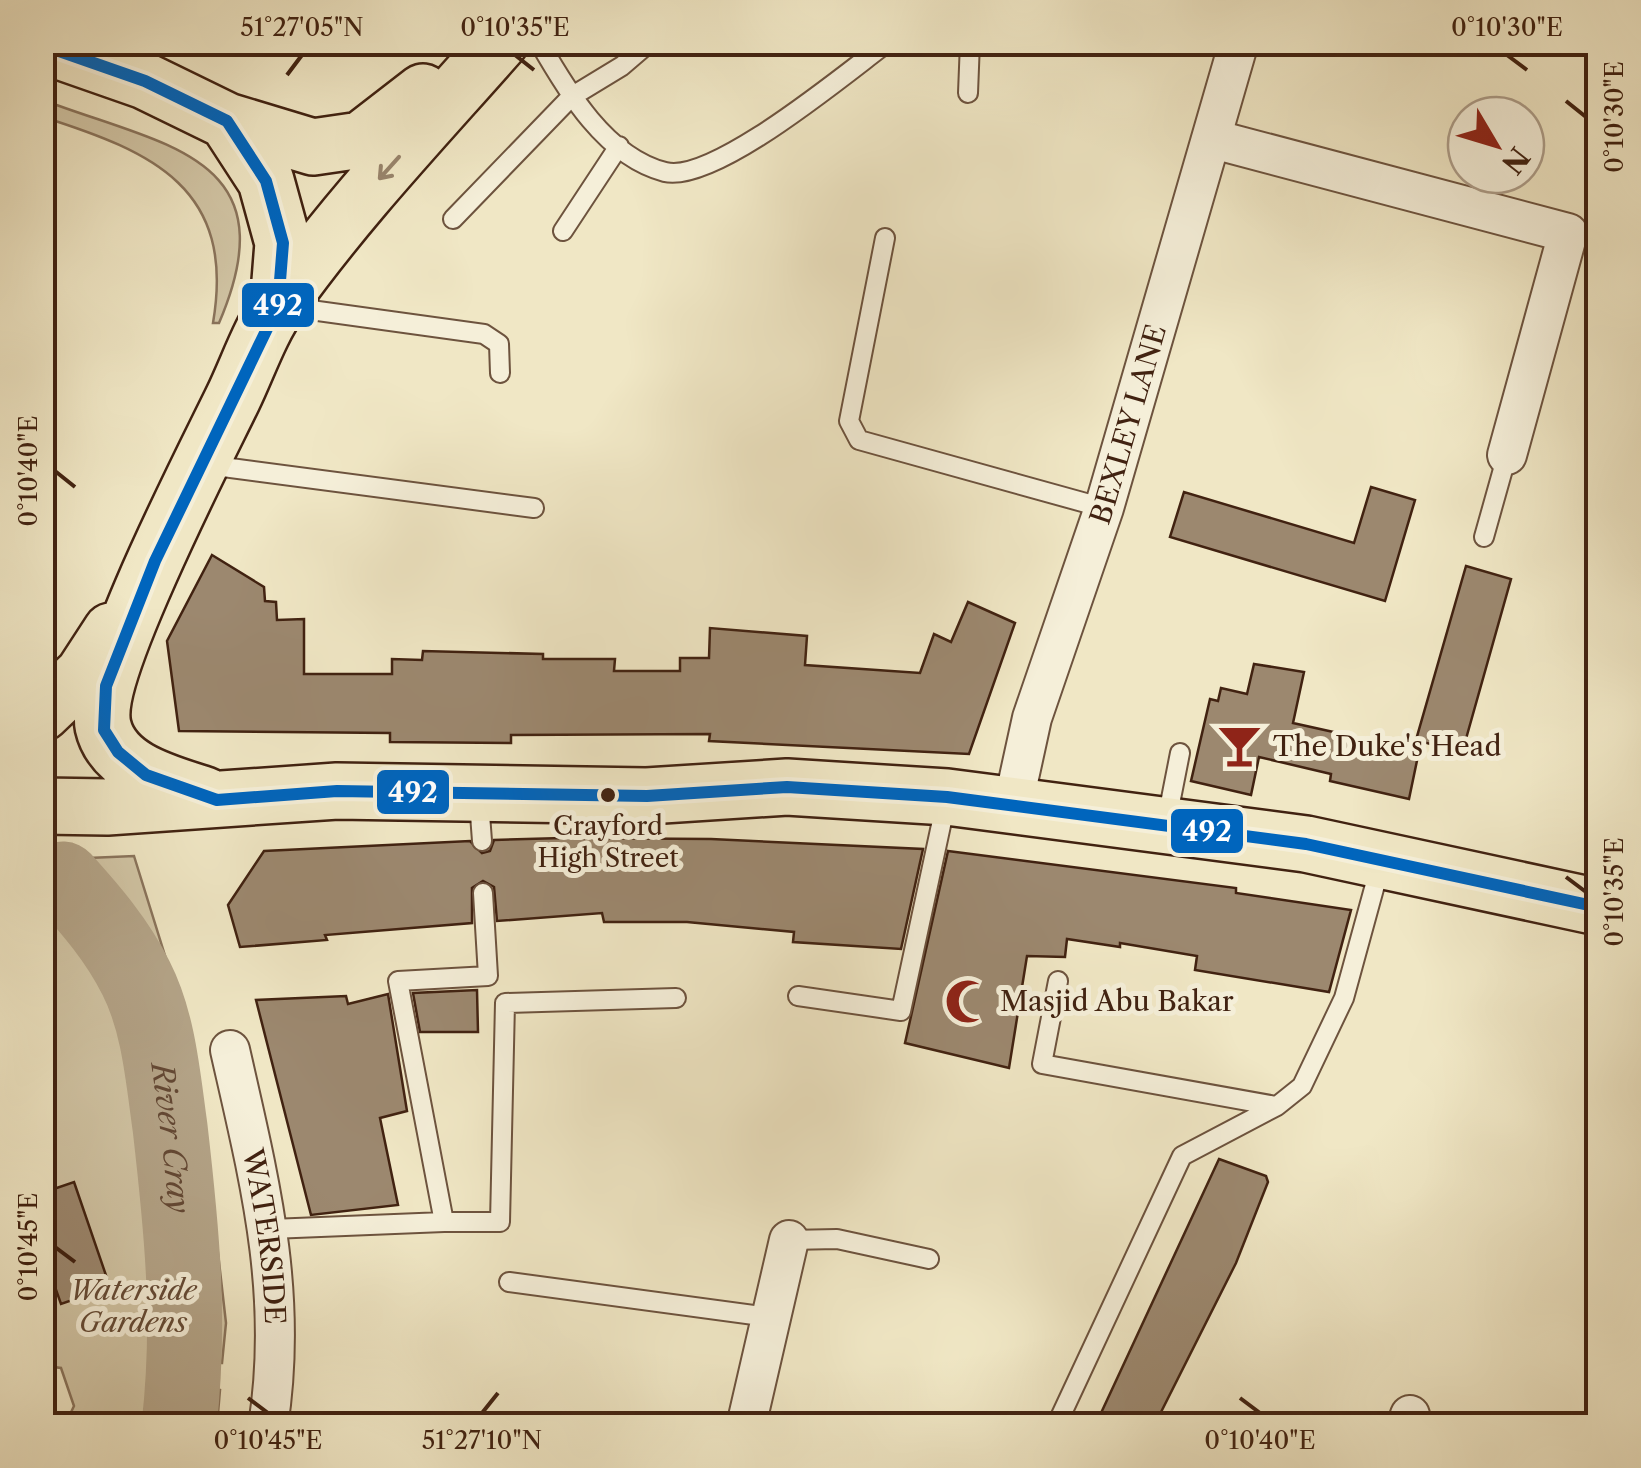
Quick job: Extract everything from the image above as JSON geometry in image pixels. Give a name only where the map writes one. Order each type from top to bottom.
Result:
[{"type":"main road","points":[[57,46],[145,81],[227,121],[312,147],[362,140],[487,42]]},
{"type":"main road","points":[[217,800],[146,774],[118,752],[104,730],[106,686],[156,561],[278,306],[367,193],[500,42]]},
{"type":"main road","points":[[227,121],[266,180],[283,243],[278,306]]},
{"type":"main road","points":[[42,713],[83,674],[156,561]]},
{"type":"main road","points":[[42,806],[108,807],[338,791],[480,818],[647,796],[788,787],[947,796],[1166,824],[1382,860],[1598,906]]},
{"type":"street","name":"BEXLEY LANE","points":[[1012,805],[1032,718],[1104,508],[1214,139],[1238,42]]},
{"type":"street","points":[[1214,139],[1568,234],[1507,455]]},
{"type":"street","name":"WATERSIDE","points":[[230,1050],[271,1228],[275,1383],[268,1426]]},
{"type":"street","points":[[746,1426],[789,1240]]},
{"type":"lane","points":[[540,42],[571,98],[618,146],[667,172],[709,165],[754,140],[888,42]]},
{"type":"lane","points":[[453,220],[571,98],[622,66],[650,42]]},
{"type":"lane","points":[[968,93],[970,42]]},
{"type":"lane","points":[[563,231],[618,146]]},
{"type":"lane","points":[[886,238],[849,421],[859,440],[1104,508]]},
{"type":"lane","points":[[278,306],[484,334],[499,344],[500,373]]},
{"type":"lane","points":[[1484,537],[1507,455]]},
{"type":"lane","points":[[201,464],[268,477],[534,508]]},
{"type":"lane","points":[[1166,824],[1180,753]]},
{"type":"lane","points":[[798,996],[901,1011],[947,796]]},
{"type":"lane","points":[[1056,1426],[1182,1156],[1277,1106],[1302,1086],[1344,998],[1382,860]]},
{"type":"lane","points":[[444,1222],[398,981],[488,976],[484,894]]},
{"type":"lane","points":[[1058,981],[1042,1064],[1277,1106]]},
{"type":"lane","points":[[271,1228],[500,1222],[504,1002],[676,998]]},
{"type":"lane","points":[[789,1240],[837,1239],[929,1259]]},
{"type":"lane","points":[[509,1282],[769,1317]]},
{"type":"green space","points":[[43,100],[170,146],[203,166],[227,191],[239,224],[237,267],[219,323],[213,323],[217,277],[212,239],[198,208],[178,182],[119,145],[43,117]]},
{"type":"green space","name":"Waterside Gardens","points":[[134,856],[195,1052],[226,1323],[222,1363],[216,1363],[213,1388],[220,1390],[217,1425],[65,1425],[74,1406],[61,1368],[46,1366],[43,1357],[42,860]]},
{"type":"building","points":[[1371,487],[1415,500],[1385,601],[1170,537],[1184,492],[1354,543]]},
{"type":"building","points":[[212,555],[264,587],[265,601],[276,602],[277,620],[304,619],[304,674],[392,674],[392,659],[422,660],[423,651],[615,659],[614,671],[680,671],[680,658],[709,658],[710,628],[807,636],[805,665],[920,673],[934,634],[951,642],[968,602],[1015,623],[969,754],[709,741],[710,734],[511,735],[511,743],[390,742],[390,733],[179,731],[167,641]]},
{"type":"building","points":[[1466,566],[1511,579],[1462,753],[1416,740]]},
{"type":"building","points":[[1254,664],[1304,672],[1293,723],[1419,751],[1409,799],[1330,781],[1331,774],[1259,757],[1251,795],[1191,781],[1210,699],[1218,701],[1221,688],[1247,694]]},
{"type":"building","points":[[711,839],[923,849],[901,949],[793,942],[794,932],[687,922],[604,922],[602,913],[497,921],[494,887],[483,881],[472,888],[472,923],[325,935],[327,940],[240,947],[228,905],[264,851],[470,841],[482,853],[490,851],[494,840]]},
{"type":"building","points":[[948,851],[1236,888],[1236,893],[1351,910],[1329,992],[1195,970],[1197,956],[1120,943],[1120,947],[1067,939],[1065,957],[1027,956],[1009,1068],[905,1043]]},
{"type":"building","points":[[477,990],[478,1032],[420,1032],[413,993]]},
{"type":"building","points":[[388,994],[407,1111],[380,1118],[398,1205],[311,1215],[256,1000],[346,996],[348,1004]]},
{"type":"building","points":[[1219,1159],[1266,1176],[1268,1182],[1236,1263],[1154,1426],[1095,1426]]},
{"type":"building","points":[[74,1182],[110,1287],[61,1304],[42,1250],[42,1193]]},
{"type":"waterway","name":"River Cray","points":[[63,879],[129,964],[155,1032],[170,1127],[181,1240],[185,1313],[179,1426]]},
{"type":"transit line","name":"492","points":[[42,45],[145,81],[227,121],[266,181],[283,243],[278,306],[155,561],[106,686],[104,730],[118,752],[146,775],[217,800],[337,791],[647,796],[787,787],[947,797],[1306,844],[1598,907]]},
{"type":"place","name":"The Duke's Head","points":[[1240,746]]},
{"type":"place","name":"Crayford High Street","points":[[608,795]]},
{"type":"place","name":"Masjid Abu Bakar","points":[[967,1001]]}]
